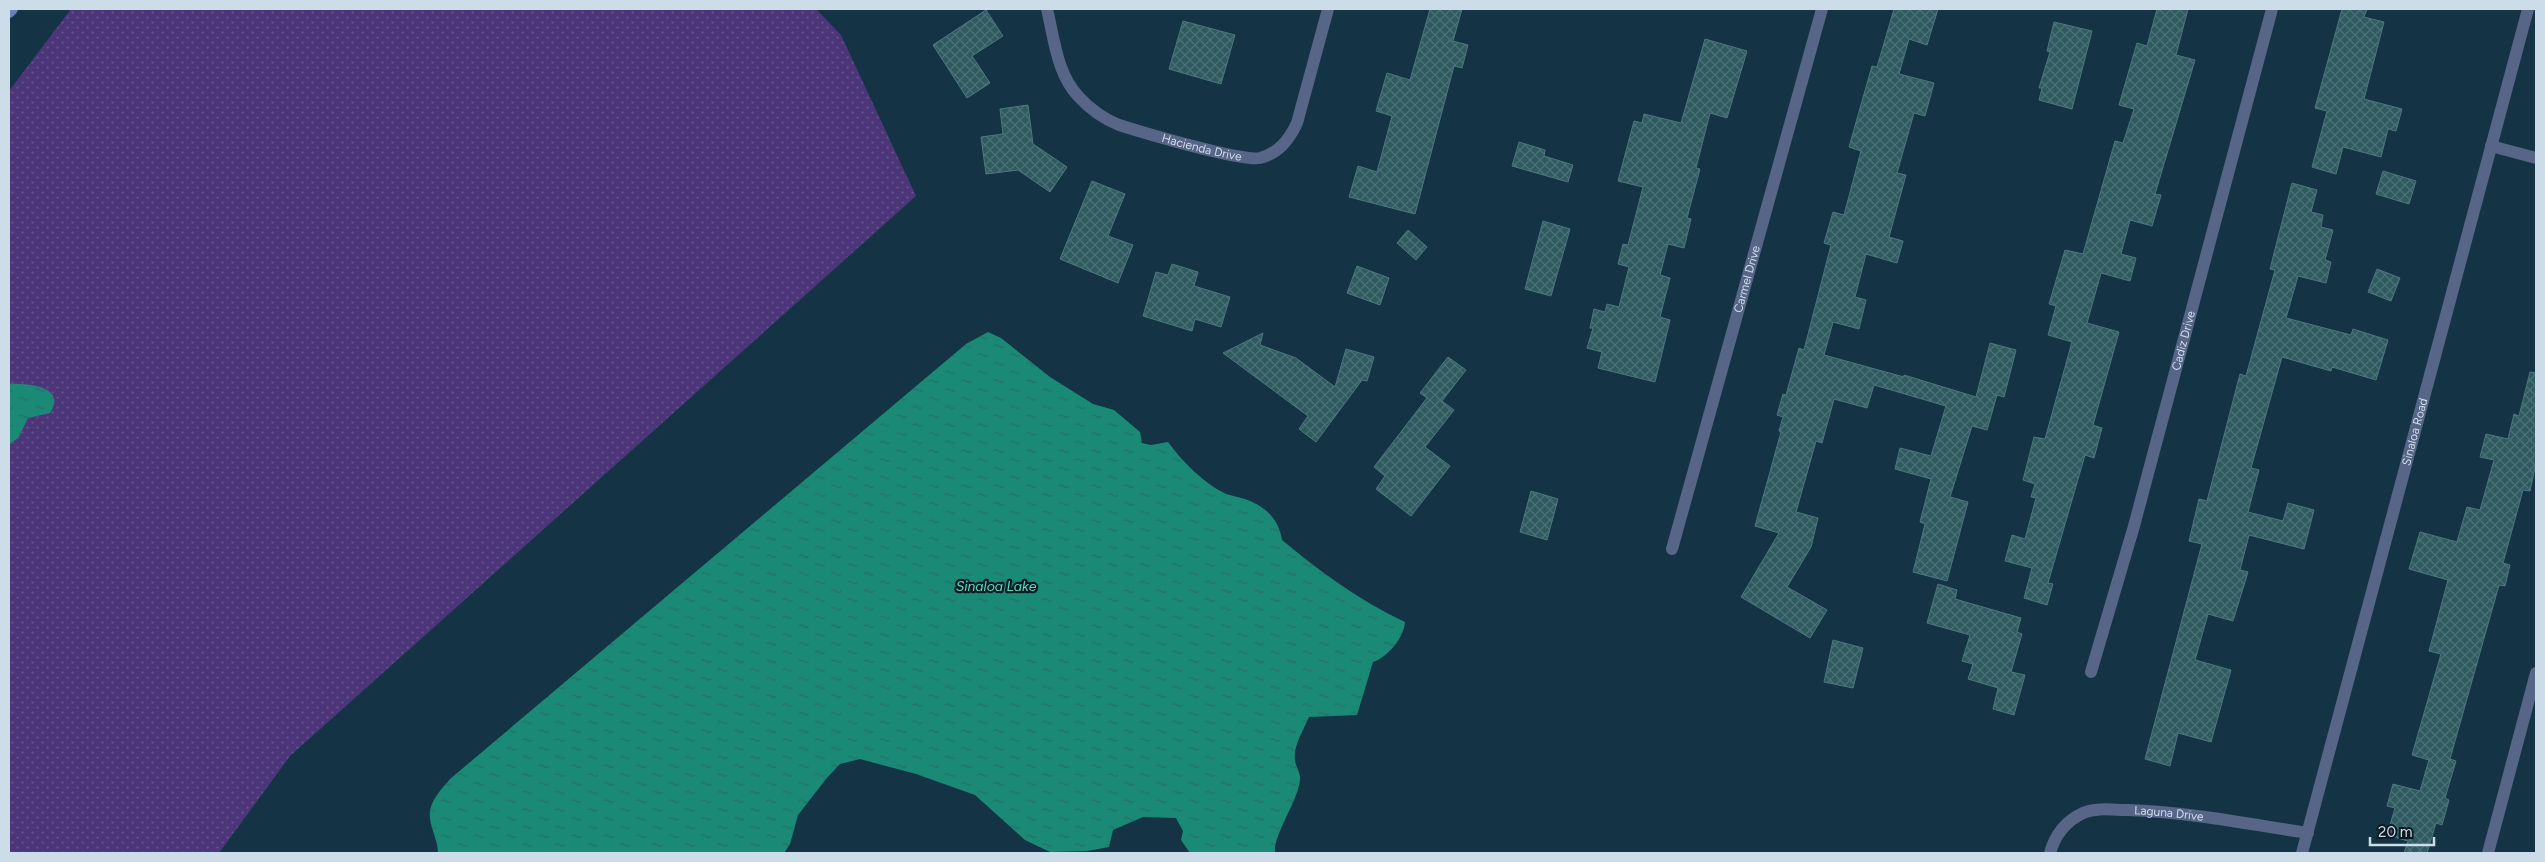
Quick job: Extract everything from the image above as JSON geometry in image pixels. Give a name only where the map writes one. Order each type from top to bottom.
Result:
[{"type":"main road","points":[[9,12],[12,9]]},
{"type":"street","name":"Hacienda Drive","points":[[1047,9],[1057,55],[1065,78],[1077,96],[1094,111],[1118,124],[1238,157],[1259,158],[1279,149],[1290,138],[1297,123],[1328,9]]},
{"type":"street","name":"Carmel Drive","points":[[1672,549],[1822,9]]},
{"type":"street","name":"Cadiz Drive","points":[[2091,672],[2134,526],[2272,9]]},
{"type":"street","name":"Sinaloa Road","points":[[2302,853],[2528,9]]},
{"type":"street","points":[[2491,146],[2536,158]]},
{"type":"street","points":[[2488,853],[2536,673]]},
{"type":"street","name":"Laguna Drive","points":[[2050,853],[2058,833],[2069,821],[2084,812],[2100,809],[2168,812],[2308,833]]},
{"type":"shaded area","points":[[71,9],[816,9],[841,35],[916,196],[290,756],[219,853],[9,852],[9,91]]},
{"type":"water","name":"Sinaloa Lake","points":[[988,332],[1001,338],[1050,377],[1093,404],[1114,410],[1140,432],[1142,443],[1151,445],[1168,442],[1180,457],[1209,484],[1226,494],[1259,505],[1270,514],[1278,526],[1282,540],[1310,563],[1372,605],[1405,622],[1402,634],[1394,646],[1384,656],[1373,662],[1357,715],[1309,717],[1299,739],[1295,755],[1300,778],[1298,788],[1278,837],[1275,853],[1190,853],[1181,840],[1183,831],[1176,818],[1143,817],[1113,830],[1109,847],[1087,851],[1050,852],[1025,840],[975,795],[916,774],[860,759],[840,764],[826,779],[798,815],[790,844],[784,853],[438,853],[430,812],[436,796],[450,779],[966,344]]},
{"type":"water","points":[[9,384],[25,384],[43,388],[54,397],[54,404],[50,413],[28,418],[19,437],[9,445]]},
{"type":"building","points":[[1430,9],[1462,9],[1453,41],[1468,45],[1462,68],[1454,66],[1415,214],[1349,197],[1358,166],[1377,172],[1392,116],[1376,111],[1387,73],[1410,80]]},
{"type":"building","points":[[1894,9],[1938,9],[1927,45],[1909,39],[1899,74],[1934,83],[1925,116],[1914,113],[1897,173],[1906,175],[1889,237],[1903,241],[1897,263],[1866,254],[1855,297],[1866,300],[1859,329],[1833,322],[1824,355],[1904,377],[1904,375],[1976,397],[1990,343],[2016,350],[2004,397],[1997,395],[1987,430],[1972,426],[1950,497],[1968,502],[1947,581],[1913,572],[1925,524],[1920,522],[1931,479],[1895,469],[1900,448],[1931,456],[1946,406],[1874,385],[1867,408],[1834,399],[1822,443],[1816,441],[1796,512],[1818,518],[1811,547],[1787,587],[1827,610],[1810,638],[1741,597],[1779,533],[1755,526],[1781,432],[1779,431],[1783,417],[1777,415],[1783,394],[1786,395],[1799,348],[1804,350],[1831,245],[1824,243],[1833,212],[1844,215],[1861,151],[1849,147],[1872,66],[1877,67]]},
{"type":"building","points":[[2157,9],[2188,9],[2176,55],[2195,60],[2155,194],[2161,195],[2152,226],[2130,220],[2121,254],[2136,258],[2130,281],[2101,273],[2087,323],[2119,332],[2093,425],[2102,428],[2094,458],[2085,455],[2048,583],[2053,584],[2047,605],[2024,598],[2032,568],[2005,561],[2012,535],[2025,539],[2036,498],[2031,497],[2035,484],[2023,480],[2034,437],[2045,439],[2072,342],[2048,335],[2056,306],[2049,304],[2065,250],[2083,254],[2115,141],[2123,143],[2134,109],[2119,105],[2137,43],[2147,46]]},
{"type":"building","points":[[2342,9],[2367,9],[2364,17],[2384,22],[2364,99],[2402,109],[2396,131],[2388,129],[2381,157],[2343,147],[2336,174],[2312,167],[2327,111],[2315,108]]},
{"type":"building","points":[[986,10],[1003,36],[972,56],[990,83],[967,98],[933,45]]},
{"type":"building","points":[[1183,21],[1235,35],[1221,84],[1169,69]]},
{"type":"building","points":[[2054,22],[2092,31],[2072,109],[2039,100],[2042,88],[2039,88],[2050,52],[2047,51]]},
{"type":"building","points":[[1705,39],[1747,51],[1727,118],[1710,113],[1696,168],[1700,169],[1687,218],[1691,219],[1684,248],[1668,244],[1660,275],[1670,278],[1660,317],[1670,320],[1655,382],[1598,368],[1602,352],[1587,348],[1593,328],[1590,328],[1594,309],[1605,312],[1607,304],[1619,307],[1629,267],[1618,264],[1623,244],[1628,245],[1643,187],[1618,181],[1634,121],[1642,123],[1644,114],[1681,123]]},
{"type":"building","points":[[1028,105],[1033,144],[1067,167],[1050,192],[1018,170],[986,174],[981,137],[1003,134],[1000,109]]},
{"type":"building","points":[[1519,142],[1545,150],[1544,156],[1573,165],[1568,182],[1512,166]]},
{"type":"building","points":[[2383,171],[2416,181],[2409,204],[2376,194]]},
{"type":"building","points":[[1092,181],[1125,194],[1108,236],[1133,245],[1118,283],[1060,259]]},
{"type":"building","points":[[2292,183],[2317,190],[2311,212],[2323,215],[2321,227],[2333,230],[2325,260],[2331,262],[2326,283],[2298,276],[2286,318],[2351,335],[2353,329],[2388,340],[2376,380],[2332,367],[2331,371],[2282,357],[2251,468],[2259,470],[2248,512],[2283,521],[2288,503],[2314,510],[2304,549],[2249,535],[2240,570],[2248,572],[2233,621],[2208,614],[2195,660],[2231,670],[2211,742],[2178,733],[2170,766],[2145,759],[2202,544],[2189,541],[2199,499],[2207,501],[2240,374],[2246,376],[2275,270],[2270,269]]},
{"type":"building","points":[[1543,221],[1570,229],[1551,296],[1525,289]]},
{"type":"building","points":[[1408,230],[1427,247],[1416,260],[1397,243]]},
{"type":"building","points":[[1172,264],[1198,272],[1194,286],[1230,297],[1221,327],[1195,319],[1192,331],[1143,316],[1156,272],[1168,275]]},
{"type":"building","points":[[1357,266],[1389,278],[1380,305],[1347,293]]},
{"type":"building","points":[[2377,269],[2400,278],[2391,301],[2368,292]]},
{"type":"building","points":[[1263,333],[1260,345],[1296,358],[1335,387],[1346,349],[1374,357],[1367,381],[1362,380],[1316,442],[1299,429],[1308,416],[1223,353]]},
{"type":"building","points":[[1448,357],[1466,370],[1442,401],[1454,410],[1425,447],[1450,466],[1411,516],[1376,489],[1385,476],[1374,467],[1427,398],[1420,393]]},
{"type":"building","points":[[2530,372],[2536,373],[2536,463],[2530,491],[2523,490],[2503,563],[2510,565],[2505,586],[2499,585],[2450,759],[2456,761],[2445,798],[2449,800],[2442,825],[2436,823],[2427,853],[2404,853],[2408,841],[2387,835],[2395,808],[2387,806],[2393,784],[2420,791],[2429,760],[2412,755],[2441,654],[2429,651],[2448,580],[2409,569],[2420,532],[2457,542],[2467,507],[2480,510],[2494,460],[2480,457],[2486,434],[2508,439],[2514,414],[2519,416]]},
{"type":"building","points":[[1531,491],[1558,499],[1547,540],[1520,532]]},
{"type":"building","points":[[1938,584],[1957,590],[1955,599],[2021,618],[2017,632],[2022,634],[2011,672],[2025,675],[2014,715],[1993,709],[1998,688],[1968,679],[1973,664],[1962,661],[1970,635],[1927,623]]},
{"type":"building","points":[[1833,640],[1863,648],[1853,688],[1824,682]]}]
